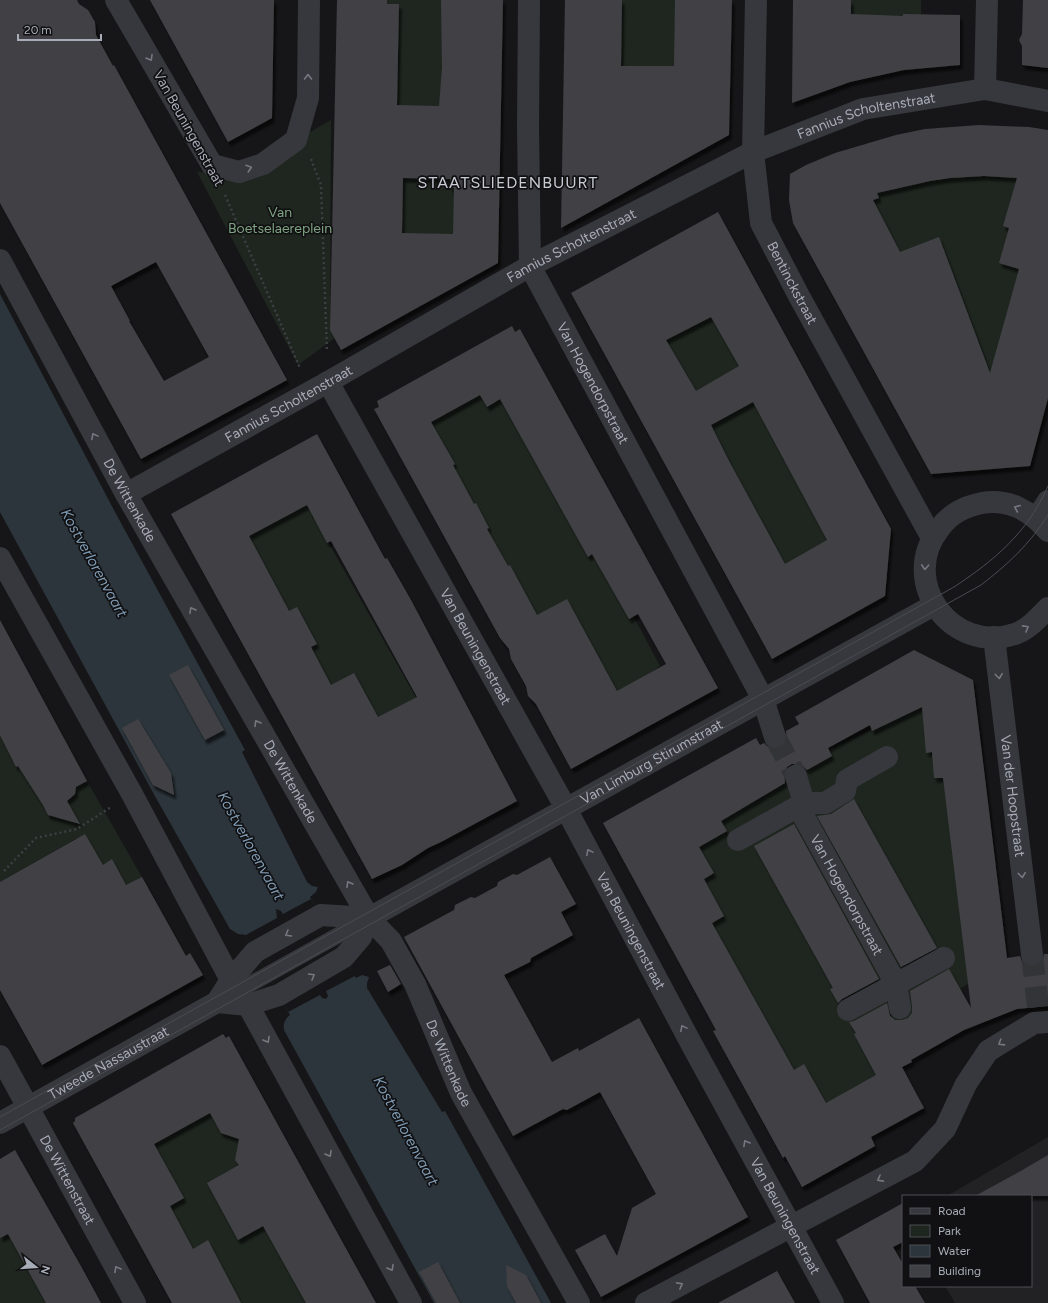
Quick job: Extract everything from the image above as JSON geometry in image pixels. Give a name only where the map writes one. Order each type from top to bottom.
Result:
[{"type":"street","name":"Van Beuningenstraat","points":[[116,0],[212,165]]},
{"type":"street","points":[[212,165],[239,172],[263,164],[296,140],[308,98],[309,0]]},
{"type":"street","name":"Van Hogendorpstraat","points":[[529,0],[530,266],[763,699],[775,737]]},
{"type":"street","name":"Bentinckstraat","points":[[756,0],[753,152],[761,223],[799,296],[932,538]]},
{"type":"street","points":[[985,90],[986,0]]},
{"type":"street","name":"Fannius Scholtenstraat","points":[[126,494],[328,382],[530,266],[753,152],[863,109],[985,90],[1048,101]]},
{"type":"street","name":"De Wittenkade","points":[[0,260],[126,494],[369,918],[391,941],[415,984],[461,1093],[579,1303]]},
{"type":"street","name":"Van Beuningenstraat","points":[[328,382],[565,808],[688,1038],[833,1303]]},
{"type":"street","points":[[1044,516],[1015,506],[991,502],[968,506],[947,519],[932,538],[926,554],[924,572],[928,590],[934,604],[949,622],[963,631],[978,636],[994,637],[1015,633],[1034,623],[1048,608]]},
{"type":"street","points":[[0,558],[132,794],[239,992],[411,1303]]},
{"type":"street","name":"Van Limburg Stirumstraat","points":[[369,918],[934,604]]},
{"type":"street","name":"Van der Hoopstraat","points":[[994,637],[1032,954]]},
{"type":"street","points":[[738,840],[804,803],[825,803],[845,791],[847,780],[887,757]]},
{"type":"street","name":"Van Hogendorpstraat","points":[[796,776],[804,803],[804,818],[896,984],[900,1008]]},
{"type":"street","points":[[239,992],[255,952],[321,915],[369,918]]},
{"type":"street","name":"Tweede Nassaustraat","points":[[0,1123],[217,1002],[239,992],[279,995],[344,957],[361,937],[369,918]]},
{"type":"street","points":[[848,1010],[944,958]]},
{"type":"street","points":[[646,1303],[915,1161],[945,1129],[966,1084],[988,1051],[1040,1017]]},
{"type":"street","name":"De Wittenstraat","points":[[0,1056],[135,1303]]},
{"type":"lane","name":"Van Limburg Stirumstraat","points":[[239,992],[268,974],[369,918]]},
{"type":"path","points":[[296,140],[310,157],[321,185],[328,382]]},
{"type":"path","name":"Van Beuningenstraat","points":[[212,165],[301,371],[328,382]]},
{"type":"path","points":[[4,871],[36,838],[77,829],[132,794]]},
{"type":"shaded area","points":[[1048,1137],[1048,1303],[955,1303],[946,1287],[1032,1287],[1032,1195],[949,1195]]},
{"type":"green space","points":[[377,0],[483,0],[478,252],[376,316]]},
{"type":"green space","points":[[575,0],[696,0],[695,121],[570,198]]},
{"type":"green space","points":[[810,0],[921,0],[921,42]]},
{"type":"green space","name":"Van Boetselaereplein","points":[[331,120],[330,330],[335,338],[298,365],[197,172],[264,173],[292,157],[305,135]]},
{"type":"green space","points":[[1048,157],[1002,438],[809,193]]},
{"type":"green space","points":[[696,251],[867,564],[781,618],[606,297]]},
{"type":"green space","points":[[495,355],[660,666],[575,725],[393,413]]},
{"type":"green space","points":[[289,473],[468,789],[375,850],[197,524]]},
{"type":"green space","points":[[936,700],[977,978],[871,1045],[888,1105],[813,1157],[645,835]]},
{"type":"green space","points":[[0,716],[50,803],[87,781],[142,877],[112,895],[77,838],[0,882]]},
{"type":"green space","points":[[202,1063],[330,1303],[202,1303],[102,1124]]},
{"type":"green space","points":[[0,1208],[55,1303],[0,1303]]},
{"type":"water","name":"Kostverlorenvaart","points":[[0,294],[115,512],[245,750],[242,752],[307,882],[312,886],[318,887],[316,892],[310,897],[356,978],[362,975],[369,977],[367,988],[442,1112],[445,1111],[551,1303],[434,1303],[284,1030],[285,1021],[290,1015],[246,935],[238,934],[230,929],[156,798],[0,512]]},
{"type":"pier","points":[[311,899],[355,976],[326,991],[328,996],[326,999],[322,998],[320,995],[288,1012],[246,935],[277,918],[276,909],[281,911],[283,914]]},
{"type":"building","points":[[0,0],[77,0],[79,4],[88,10],[95,22],[96,35],[113,66],[114,65],[287,380],[141,459],[0,203]],"holes":[[[156,262],[209,357],[164,381],[129,321],[111,286]]]},
{"type":"building","points":[[150,0],[274,0],[272,118],[228,142]]},
{"type":"building","points":[[337,0],[387,0],[387,4],[399,4],[397,105],[439,106],[442,68],[441,0],[503,0],[498,263],[341,350],[330,330]],"holes":[[[403,178],[450,179],[450,188],[454,188],[453,234],[402,233]]]},
{"type":"building","points":[[565,0],[622,0],[621,66],[674,66],[675,0],[732,0],[729,135],[561,228]]},
{"type":"building","points":[[793,0],[851,0],[851,14],[903,16],[903,14],[960,15],[960,65],[904,70],[850,82],[792,103]]},
{"type":"building","points":[[1023,0],[1048,0],[1048,68],[1022,65],[1022,46],[1019,40],[1022,34]]},
{"type":"building","points":[[979,125],[1029,127],[1048,130],[1048,398],[1030,466],[931,474],[793,223],[789,200],[790,174],[806,165],[835,153],[896,135],[925,129]],"holes":[[[984,176],[1017,178],[1003,226],[1009,228],[999,263],[1019,269],[990,373],[939,237],[900,252],[873,200],[879,198],[877,193],[930,181]]]},
{"type":"building","points":[[718,212],[891,529],[885,596],[772,659],[571,293]],"holes":[[[711,317],[739,366],[696,391],[666,340]],[[753,402],[827,540],[785,564],[711,425]]]},
{"type":"building","points":[[512,326],[515,332],[520,329],[718,688],[571,769],[536,704],[528,696],[526,686],[511,659],[509,649],[500,638],[374,409],[379,407],[377,401]],"holes":[[[480,395],[487,407],[500,399],[588,557],[592,554],[629,619],[638,614],[666,664],[617,691],[567,599],[537,615],[510,565],[508,566],[487,529],[489,528],[476,503],[474,504],[453,465],[455,464],[431,422]]]},
{"type":"building","points":[[317,434],[385,559],[387,558],[411,600],[517,801],[428,848],[402,865],[372,879],[171,514]],"holes":[[[307,505],[327,543],[331,541],[417,697],[378,717],[354,673],[331,685],[311,647],[317,644],[297,607],[289,611],[249,536]]]},
{"type":"building","points":[[0,620],[87,781],[76,787],[75,794],[67,801],[80,824],[48,815],[18,766],[16,767],[0,735]]},
{"type":"building","points":[[914,650],[973,680],[1007,958],[1020,956],[1022,962],[1033,966],[1040,964],[1044,954],[1048,954],[1048,1006],[1017,1009],[964,1030],[911,1060],[912,1062],[902,1067],[924,1108],[871,1137],[875,1146],[802,1187],[785,1156],[783,1158],[713,1031],[716,1030],[603,823],[756,738],[760,745],[764,743],[772,749],[779,749],[784,746],[787,740],[786,731],[799,724],[795,717]],"holes":[[[922,707],[926,753],[932,752],[934,778],[943,778],[971,1008],[949,969],[910,991],[912,1013],[908,1018],[895,1020],[890,1016],[887,1003],[854,1021],[849,1022],[856,1033],[854,1034],[876,1075],[826,1103],[804,1064],[794,1070],[712,923],[724,916],[704,879],[714,873],[699,847],[727,831],[721,821],[785,783],[784,773],[787,767],[792,764],[799,764],[807,770],[832,756],[828,748],[870,725],[872,731]]]},
{"type":"building","points":[[188,665],[224,730],[205,740],[169,675]]},
{"type":"building","points":[[138,719],[171,773],[174,795],[153,785],[122,728]]},
{"type":"building","points":[[854,799],[937,948],[901,967],[817,816],[831,814]]},
{"type":"building","points":[[794,824],[879,979],[842,999],[838,1003],[830,989],[833,988],[754,846]]},
{"type":"building","points":[[85,834],[103,865],[112,859],[126,885],[142,877],[186,956],[190,953],[203,975],[42,1065],[0,990],[0,882]]},
{"type":"building","points":[[550,857],[576,904],[561,912],[573,935],[531,958],[530,962],[504,975],[552,1062],[578,1048],[579,1051],[639,1018],[748,1217],[601,1297],[575,1250],[605,1234],[617,1256],[632,1208],[656,1194],[600,1092],[567,1110],[563,1109],[513,1136],[404,937],[454,910],[455,905],[471,897],[475,898],[497,886],[498,882],[513,874],[517,875]]},
{"type":"building","points":[[390,965],[401,984],[388,992],[377,971]]},
{"type":"building","points":[[223,1034],[226,1038],[229,1036],[376,1303],[306,1303],[263,1226],[238,1240],[207,1183],[239,1165],[235,1160],[239,1139],[221,1133],[210,1113],[154,1144],[184,1198],[170,1206],[193,1249],[208,1240],[241,1303],[172,1303],[73,1123],[75,1118]]},
{"type":"building","points":[[15,1150],[101,1303],[46,1303],[8,1234],[0,1238],[0,1159]]},
{"type":"building","points":[[1048,1155],[1048,1196],[977,1195]]},
{"type":"building","points":[[902,1204],[902,1242],[893,1247],[902,1262],[902,1287],[916,1287],[925,1303],[870,1303],[836,1240]]},
{"type":"building","points":[[438,1262],[460,1303],[436,1303],[419,1272]]},
{"type":"building","points":[[506,1265],[526,1275],[541,1303],[516,1303],[507,1286]]},
{"type":"building","points":[[777,1271],[795,1303],[718,1303]]},
{"type":"tunnel","points":[[775,737],[796,776]]},
{"type":"tunnel","points":[[1032,954],[1038,1007]]},
{"type":"tram line","points":[[0,1117],[954,587],[969,577],[1009,544],[1031,517],[1048,486]]},
{"type":"tram line","points":[[0,1130],[981,585],[1000,570],[1026,545],[1048,515]]},
{"type":"district","name":"STAATSLIEDENBUURT","points":[[508,182]]}]
